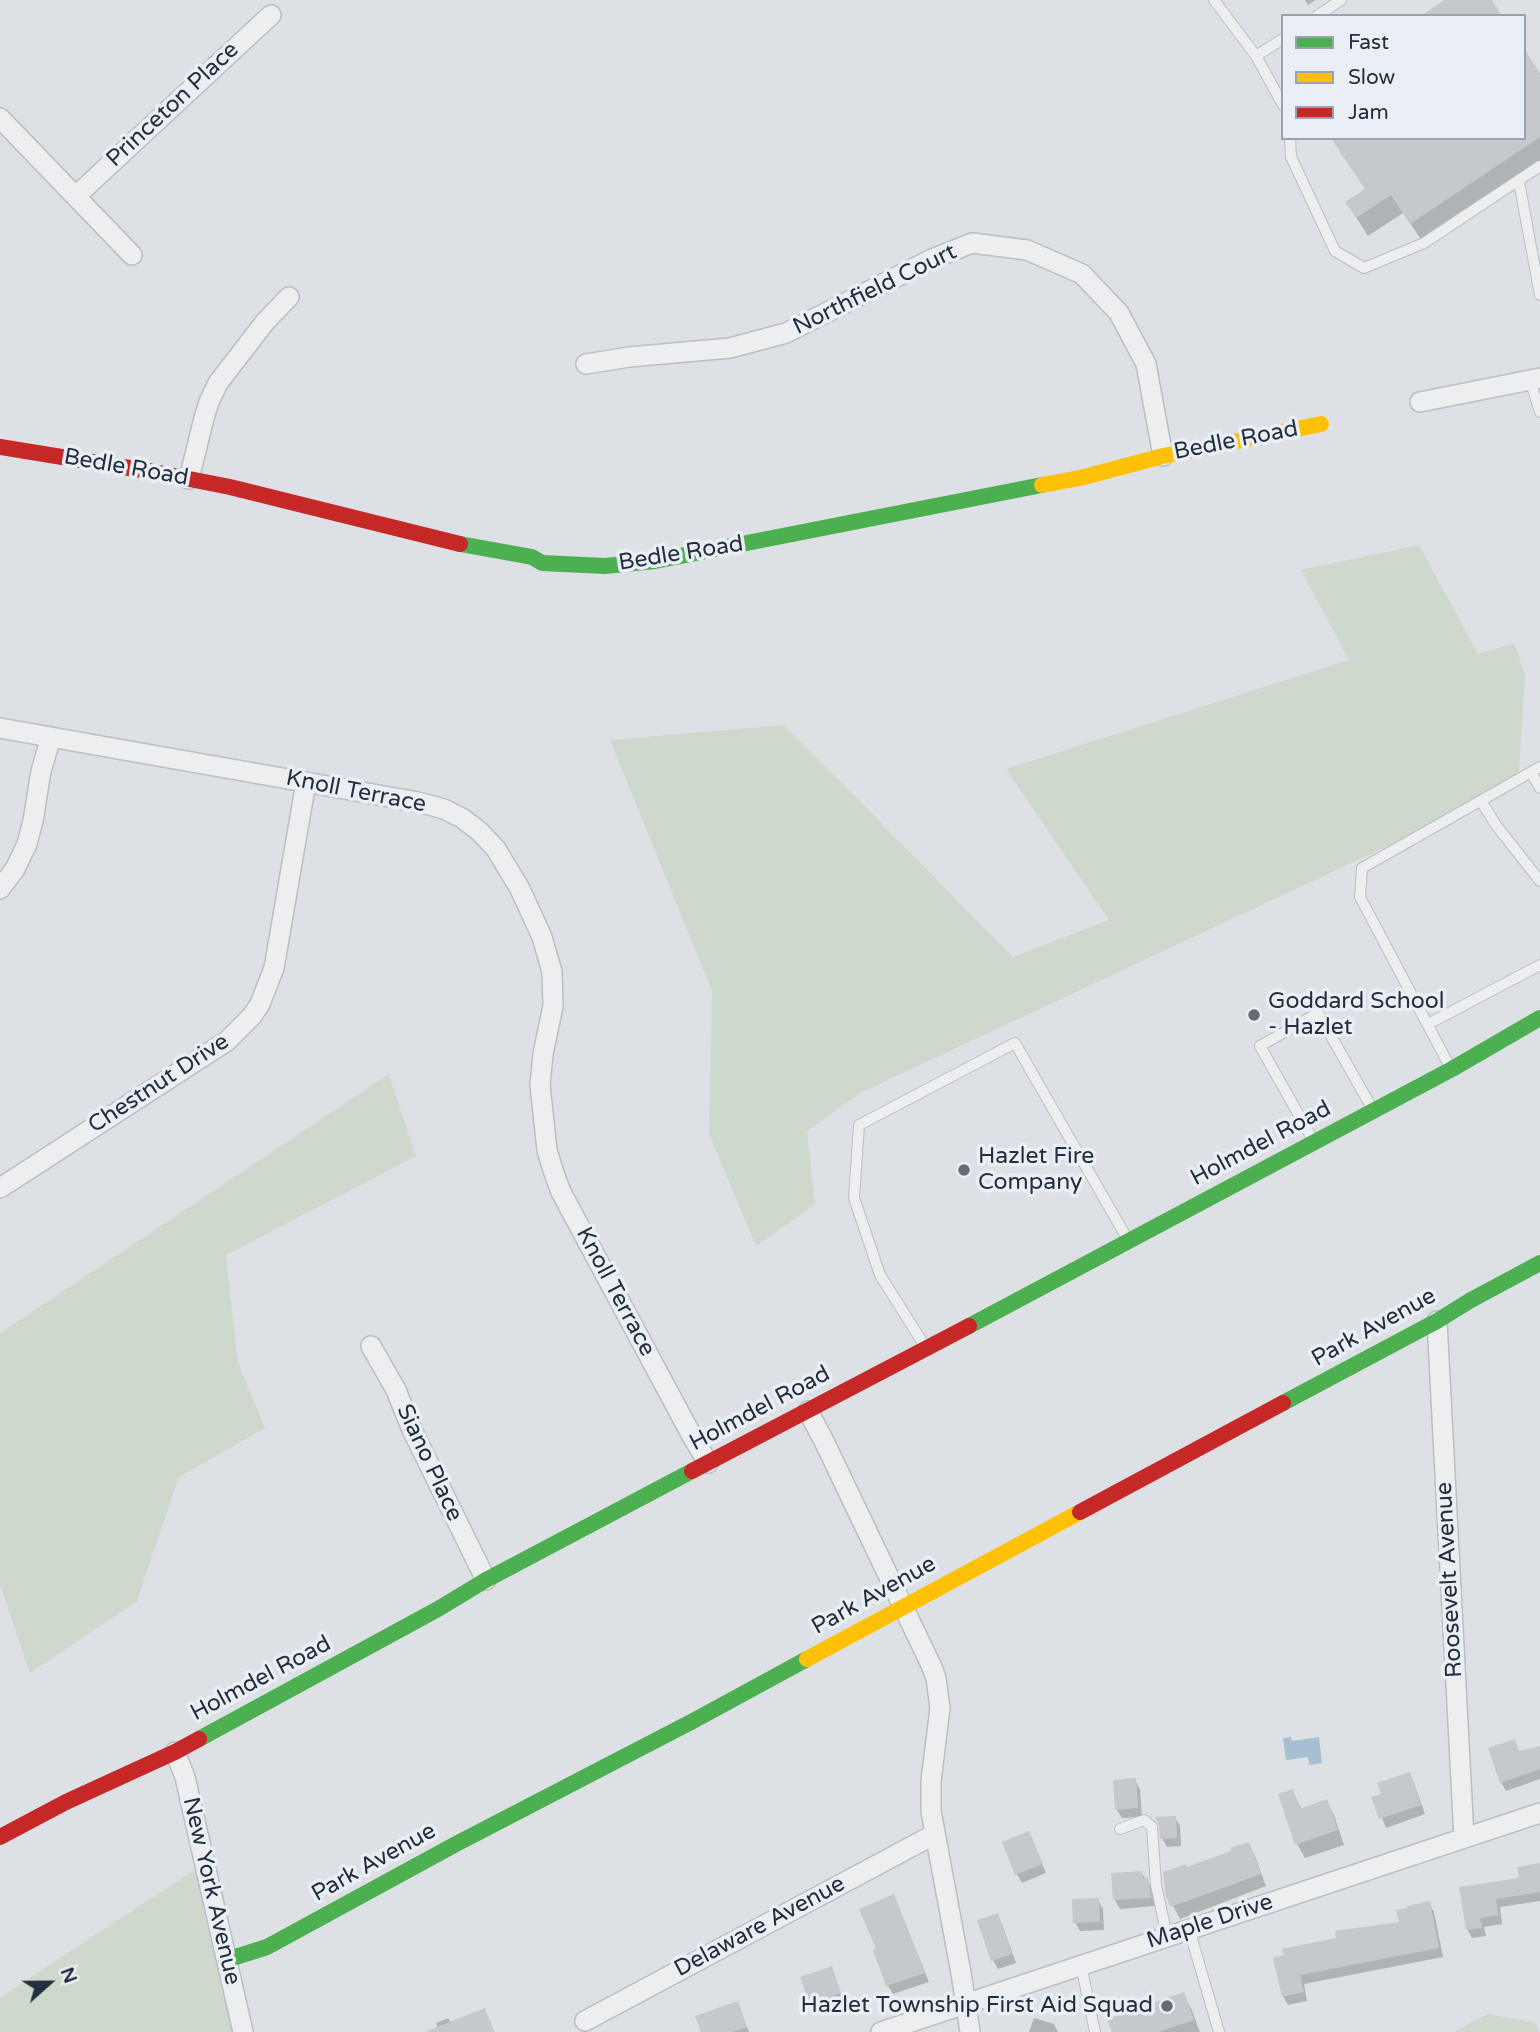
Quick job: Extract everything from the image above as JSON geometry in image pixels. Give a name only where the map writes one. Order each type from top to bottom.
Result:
[{"type":"street","name":"Princeton Place","points":[[76,196],[271,15]]},
{"type":"street","points":[[0,118],[132,255]]},
{"type":"street","name":"Northfield Court","points":[[586,364],[629,357],[730,348],[786,333],[932,259],[972,243],[1027,250],[1082,274],[1119,313],[1146,364],[1163,456]]},
{"type":"street","points":[[189,479],[204,418],[218,383],[265,322],[289,297]]},
{"type":"street","points":[[1420,402],[1535,379]]},
{"type":"street","name":"Bedle Road","points":[[0,447],[154,471],[230,487],[452,543],[532,556],[542,563],[605,566],[655,561],[1068,480],[1163,456],[1321,424]]},
{"type":"street","name":"Knoll Terrace","points":[[0,728],[418,802],[444,809],[480,832],[507,866],[541,937],[552,972],[553,1006],[540,1085],[547,1150],[554,1173],[574,1216],[708,1462]]},
{"type":"street","points":[[0,889],[15,869],[26,844],[51,737]]},
{"type":"street","name":"Chestnut Drive","points":[[0,1188],[227,1041],[252,1016],[260,1004],[274,968],[306,782]]},
{"type":"street","name":"Holmdel Road","points":[[0,1837],[66,1802],[175,1752],[438,1609],[486,1580],[1452,1069],[1540,1018]]},
{"type":"street","name":"Park Avenue","points":[[226,1960],[267,1947],[456,1844],[693,1721],[1540,1263]]},
{"type":"street","name":"Roosevelt Avenue","points":[[1437,1321],[1464,1838]]},
{"type":"street","name":"Siano Place","points":[[371,1346],[396,1390],[413,1432],[486,1580]]},
{"type":"street","points":[[808,1411],[932,1665],[939,1691],[931,1811],[970,2032]]},
{"type":"street","name":"New York Avenue","points":[[175,1752],[185,1777],[243,2032]]},
{"type":"street","name":"Maple Drive","points":[[881,2032],[1540,1813]]},
{"type":"street","name":"Delaware Avenue","points":[[585,2021],[935,1834]]},
{"type":"lane","points":[[1214,0],[1256,56],[1281,101]]},
{"type":"lane","points":[[1320,14],[1341,0]]},
{"type":"lane","points":[[1256,56],[1281,40]]},
{"type":"lane","points":[[1290,140],[1291,157],[1335,251],[1364,268],[1424,243],[1540,166]]},
{"type":"lane","points":[[1519,182],[1540,295]]},
{"type":"lane","points":[[1535,379],[1540,412]]},
{"type":"lane","points":[[1452,1069],[1360,897],[1362,868],[1535,769],[1540,788]]},
{"type":"lane","points":[[1481,801],[1496,825],[1540,881]]},
{"type":"lane","points":[[1428,1024],[1540,965]]},
{"type":"lane","points":[[1314,1142],[1260,1046],[1318,1013],[1373,1111]]},
{"type":"lane","points":[[926,1348],[880,1275],[854,1198],[859,1125],[1015,1043],[1128,1240]]},
{"type":"lane","points":[[1120,1829],[1144,1820],[1152,1827],[1156,1885],[1167,1936]]},
{"type":"lane","points":[[1189,1929],[1219,2032]]},
{"type":"lane","points":[[1081,1965],[1095,2032]]},
{"type":"shaded area","points":[[1419,545],[1478,654],[1514,643],[1525,674],[1518,785],[862,1092],[807,1131],[815,1204],[756,1246],[709,1134],[712,991],[610,740],[784,725],[1013,957],[1109,920],[1006,769],[1349,660],[1301,570]]},
{"type":"shaded area","points":[[389,1074],[416,1156],[226,1255],[238,1363],[265,1428],[179,1477],[137,1601],[30,1673],[0,1584],[0,1333]]},
{"type":"shaded area","points":[[206,1862],[243,2032],[0,2032],[0,1998]]},
{"type":"shaded area","points":[[1488,2014],[1536,2023],[1539,2032],[1454,2032]]},
{"type":"water","points":[[1291,1737],[1292,1741],[1319,1737],[1322,1763],[1309,1765],[1308,1757],[1286,1760],[1283,1738]]},
{"type":"building","points":[[1444,0],[1492,0],[1501,14],[1424,14]]},
{"type":"building","points":[[1526,52],[1540,73],[1540,137],[1410,224],[1391,195],[1356,218],[1345,202],[1365,189],[1332,140],[1526,140]]},
{"type":"building","points":[[1515,1739],[1519,1751],[1540,1746],[1540,1769],[1500,1783],[1488,1748]]},
{"type":"building","points":[[1410,1772],[1421,1805],[1379,1819],[1371,1797],[1381,1794],[1377,1783]]},
{"type":"building","points":[[1136,1778],[1138,1808],[1115,1810],[1113,1780]]},
{"type":"building","points":[[1293,1789],[1300,1809],[1327,1799],[1338,1830],[1295,1845],[1278,1794]]},
{"type":"building","points":[[1176,1816],[1177,1838],[1160,1839],[1155,1817]]},
{"type":"building","points":[[1029,1831],[1043,1864],[1015,1875],[1002,1842]]},
{"type":"building","points":[[1249,1842],[1261,1874],[1171,1907],[1166,1897],[1163,1872],[1186,1864],[1187,1867]]},
{"type":"building","points":[[1540,1863],[1540,1892],[1496,1899],[1498,1915],[1480,1918],[1482,1928],[1466,1930],[1459,1887],[1519,1878],[1517,1867]]},
{"type":"building","points":[[1142,1871],[1143,1879],[1148,1877],[1151,1898],[1113,1900],[1111,1873]]},
{"type":"building","points":[[894,1894],[925,1973],[886,1986],[873,1950],[876,1949],[859,1909]]},
{"type":"building","points":[[1099,1898],[1100,1922],[1073,1923],[1072,1899]]},
{"type":"building","points":[[1430,1901],[1439,1948],[1300,1975],[1304,1992],[1282,1997],[1273,1958],[1284,1955],[1282,1949],[1336,1938],[1335,1931],[1399,1922],[1396,1910]]},
{"type":"building","points":[[998,1913],[1012,1954],[991,1961],[977,1920]]},
{"type":"building","points":[[832,1966],[841,1993],[809,2003],[800,1977]]},
{"type":"building","name":"Hazlet Township First Aid Squad","points":[[1184,1992],[1194,2020],[1158,2032],[1112,2032],[1107,2019]]},
{"type":"building","points":[[738,2001],[747,2027],[732,2032],[701,2032],[695,2016]]},
{"type":"building","points":[[485,2008],[494,2032],[427,2032],[427,2031]]},
{"type":"traffic: fast","points":[[460,544],[532,557],[542,563],[605,566],[655,561],[1042,485]]},
{"type":"traffic: fast","points":[[969,1326],[1452,1069],[1540,1018]]},
{"type":"traffic: fast","points":[[1283,1403],[1540,1263]]},
{"type":"traffic: fast","points":[[199,1739],[438,1609],[486,1580],[692,1471]]},
{"type":"traffic: fast","points":[[226,1960],[267,1947],[807,1659]]},
{"type":"traffic: slow","points":[[1042,485],[1163,456],[1321,424]]},
{"type":"traffic: slow","points":[[807,1659],[1080,1512]]},
{"type":"traffic: jam","points":[[0,447],[230,487],[460,544]]},
{"type":"traffic: jam","points":[[692,1471],[969,1326]]},
{"type":"traffic: jam","points":[[1080,1512],[1283,1403]]},
{"type":"traffic: jam","points":[[0,1837],[66,1802],[199,1739]]},
{"type":"place","name":"Goddard School - Hazlet","points":[[1254,1015]]},
{"type":"place","name":"Hazlet Fire Company","points":[[964,1170]]},
{"type":"place","name":"Hazlet Township First Aid Squad","points":[[1167,2006]]}]
